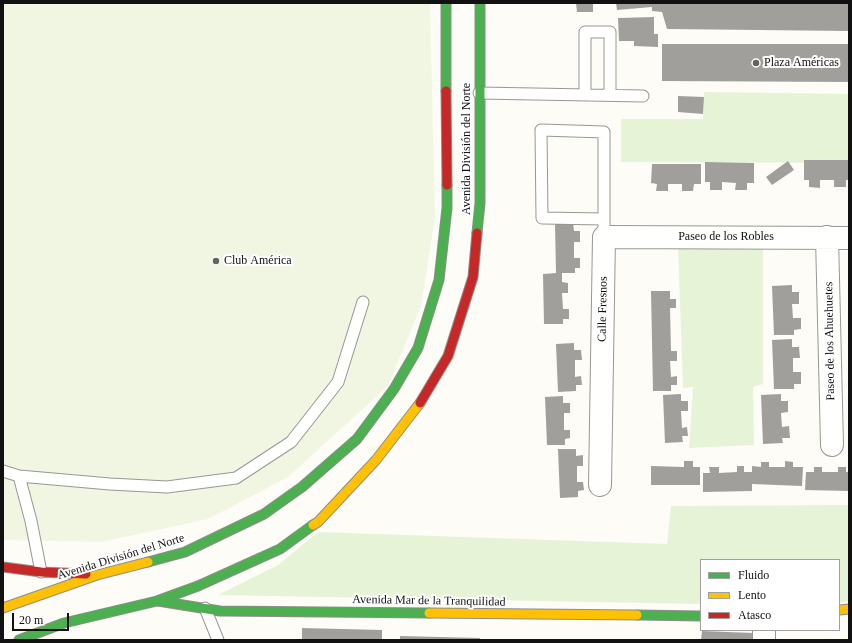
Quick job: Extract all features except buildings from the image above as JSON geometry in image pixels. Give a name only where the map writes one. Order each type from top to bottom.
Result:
[{"type":"main road","name":"Avenida División del Norte","points":[[3,608],[97,574],[185,552],[264,514],[302,487],[357,439],[394,389],[418,348],[439,280],[447,208],[446,3]]},
{"type":"main road","name":"Avenida División del Norte","points":[[19,640],[64,623],[157,601],[198,586],[280,549],[318,522],[376,460],[421,402],[448,356],[473,277],[480,203],[480,3]]},
{"type":"main road","points":[[3,567],[41,572],[97,574]]},
{"type":"main road","name":"Avenida Mar de la Tranquilidad","points":[[157,601],[220,611],[700,616]]},
{"type":"street","name":"Paseo de los Robles","points":[[604,228],[849,238]]},
{"type":"street","name":"Calle Fresnos","points":[[600,485],[604,228]]},
{"type":"street","name":"Paseo de los Ahuehuetes","points":[[827,237],[832,445]]},
{"type":"lane","points":[[585,95],[585,32],[610,32],[610,95]]},
{"type":"lane","points":[[479,93],[643,96]]},
{"type":"lane","name":"Calle Fresnos","points":[[541,130],[604,132],[604,228],[542,218],[541,130]]},
{"type":"lane","points":[[3,471],[19,476],[110,484],[167,487],[236,478],[291,442],[338,382],[363,302]]},
{"type":"lane","points":[[19,476],[31,521],[41,572]]},
{"type":"lane","points":[[198,586],[205,609],[218,640]]},
{"type":"green space","name":"Club América","points":[[3,3],[430,3],[435,217],[421,306],[388,386],[288,477],[208,519],[101,542],[3,540]]},
{"type":"green space","points":[[704,92],[849,94],[849,163],[621,162],[621,119],[703,119]]},
{"type":"green space","points":[[678,246],[763,249],[763,384],[753,387],[754,445],[689,448],[693,387],[683,388]]},
{"type":"green space","points":[[849,505],[849,601],[840,603],[840,559],[700,559],[700,604],[218,595],[278,565],[318,532],[667,544],[671,506]]},
{"type":"traffic: fast","points":[[446,3],[446,91]]},
{"type":"traffic: fast","points":[[477,233],[480,203],[480,3]]},
{"type":"traffic: fast","points":[[148,562],[185,552],[264,514],[302,487],[357,439],[394,389],[418,348],[439,280],[447,208],[447,185]]},
{"type":"traffic: fast","points":[[19,640],[64,623],[157,601],[198,586],[280,549],[313,525]]},
{"type":"traffic: fast","points":[[158,601],[220,611],[429,613]]},
{"type":"traffic: fast","points":[[637,615],[700,616]]},
{"type":"traffic: slow","points":[[313,525],[318,522],[376,460],[420,403]]},
{"type":"traffic: slow","points":[[3,608],[97,575],[148,562]]},
{"type":"traffic: slow","points":[[840,610],[849,609]]},
{"type":"traffic: slow","points":[[429,613],[637,615]]},
{"type":"traffic: jam","points":[[446,91],[447,185]]},
{"type":"traffic: jam","points":[[420,403],[448,356],[473,277],[477,233]]},
{"type":"traffic: jam","points":[[3,567],[41,572],[86,574]]},
{"type":"place","name":"Plaza Américas","points":[[756,63]]},
{"type":"place","name":"Club América","points":[[216,261]]}]
